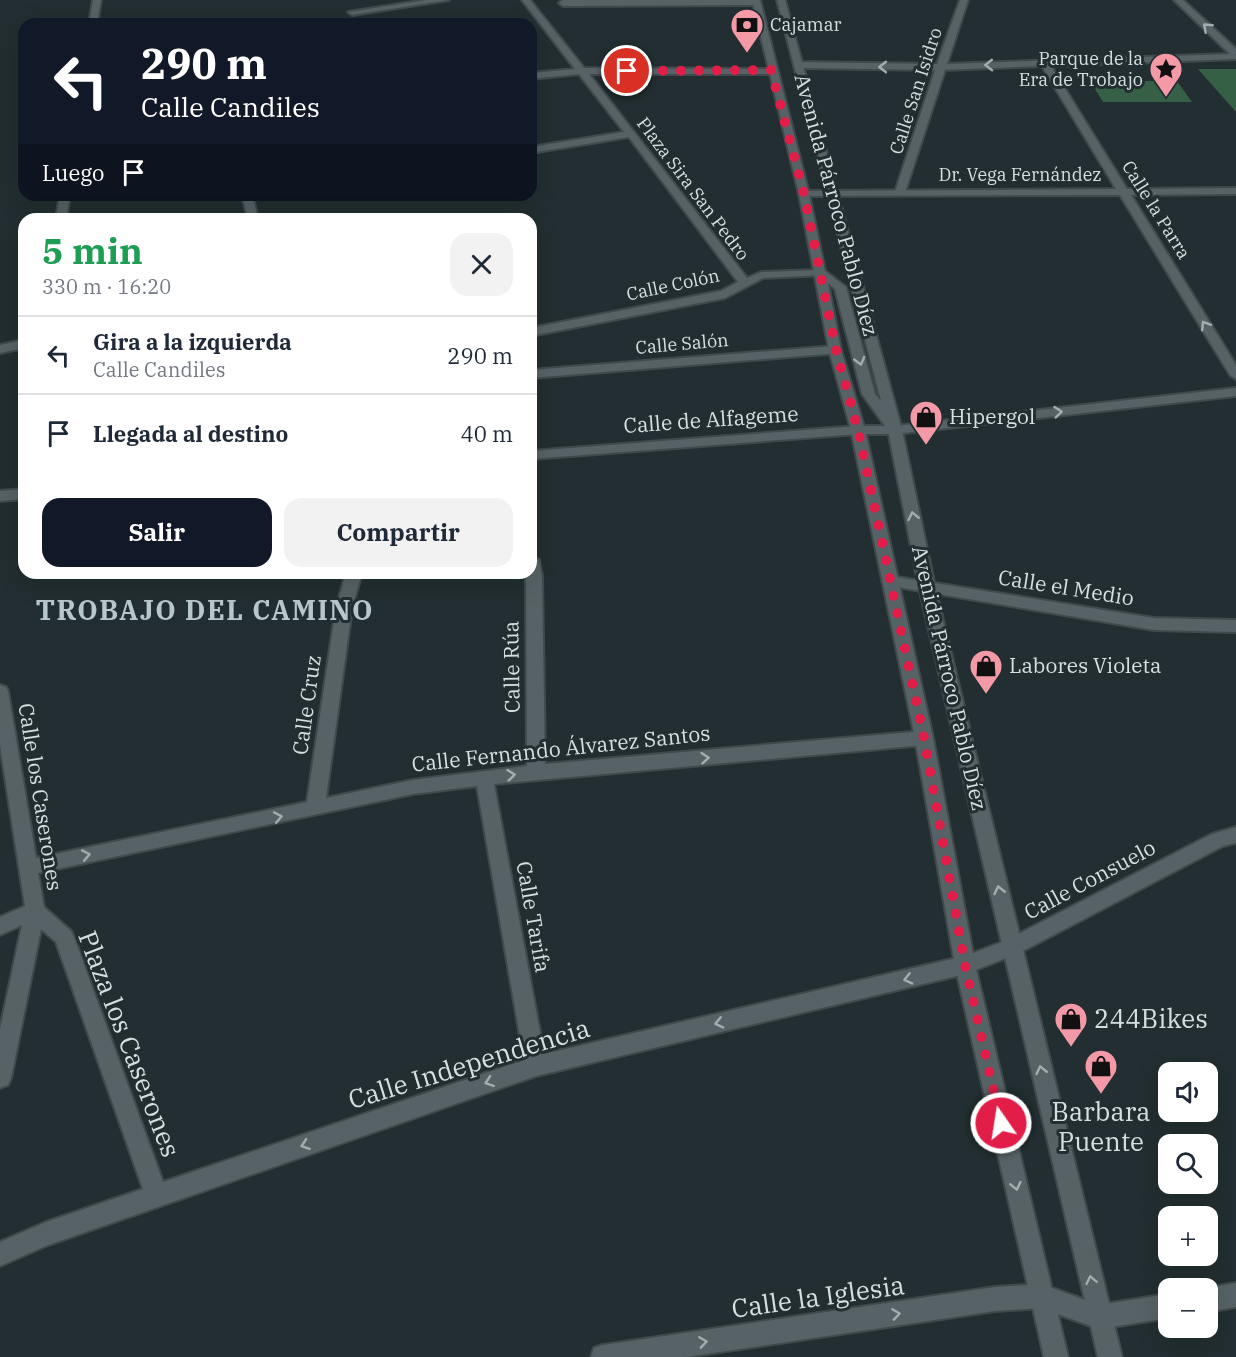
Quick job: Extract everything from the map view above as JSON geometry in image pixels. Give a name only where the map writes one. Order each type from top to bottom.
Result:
[{"type":"street","points":[[94,18],[96,0]]},
{"type":"street","points":[[352,12],[445,0]]},
{"type":"street","name":"Plaza Sira San Pedro","points":[[526,0],[631,134],[735,273],[747,284]]},
{"type":"street","name":"Avenida Párroco Pablo Díez","points":[[781,0],[895,430],[927,587],[1110,1357]]},
{"type":"street","name":"Calle San Isidro","points":[[900,192],[964,0]]},
{"type":"street","points":[[1178,0],[1236,55]]},
{"type":"street","points":[[563,3],[756,1]]},
{"type":"street","name":"Avenida Párroco Pablo Díez","points":[[756,1],[771,70],[804,194],[836,350],[858,430],[924,738],[965,965],[1056,1357]]},
{"type":"street","points":[[799,65],[942,67],[1236,55]]},
{"type":"street","name":"Calle la Parra","points":[[1045,64],[1236,375]]},
{"type":"street","points":[[537,75],[582,71],[771,70]]},
{"type":"street","points":[[537,149],[631,134]]},
{"type":"street","name":"Dr. Vega Fernández","points":[[804,194],[1236,191]]},
{"type":"street","points":[[820,273],[840,287],[868,394],[895,430]]},
{"type":"street","name":"Calle Colón","points":[[537,332],[725,294],[761,275],[820,273]]},
{"type":"street","points":[[0,349],[18,345]]},
{"type":"street","name":"Calle Salón","points":[[537,375],[836,350]]},
{"type":"street","name":"Calle de Alfageme","points":[[537,455],[858,430],[895,430],[1236,392]]},
{"type":"street","points":[[0,496],[18,494]]},
{"type":"street","name":"Calle Cruz","points":[[315,809],[344,608],[352,579]]},
{"type":"street","name":"Calle Rúa","points":[[534,579],[536,772]]},
{"type":"street","name":"Calle el Medio","points":[[890,581],[1154,624],[1236,626]]},
{"type":"street","name":"Calle los Caserones","points":[[0,691],[35,911]]},
{"type":"street","name":"Calle Fernando Álvarez Santos","points":[[29,867],[413,787],[536,772],[924,738]]},
{"type":"street","name":"Calle Tarifa","points":[[484,777],[536,1066]]},
{"type":"street","name":"Calle Consuelo","points":[[965,965],[1012,947],[1219,839],[1236,835]]},
{"type":"street","points":[[0,926],[35,911]]},
{"type":"street","points":[[0,1078],[35,911]]},
{"type":"street","name":"Plaza los Caserones","points":[[35,911],[64,937],[158,1196]]},
{"type":"street","name":"Calle Independencia","points":[[0,1254],[46,1234],[536,1066],[965,965]]},
{"type":"street","points":[[1218,1298],[1236,1295]]},
{"type":"street","points":[[1041,1296],[1099,1317],[1158,1308]]},
{"type":"street","name":"Calle la Iglesia","points":[[603,1357],[995,1299],[1041,1296]]},
{"type":"green space","points":[[1198,69],[1236,69],[1236,112]]},
{"type":"green space","points":[[1090,81],[1177,81],[1192,102],[1103,102]]},
{"type":"place","name":"Cajamar","points":[[747,54]]},
{"type":"place","name":"Parque de la Era de Trobajo","points":[[1166,98]]},
{"type":"place","name":"Hipergol","points":[[926,446]]},
{"type":"place","name":"Labores Violeta","points":[[986,695]]},
{"type":"place","name":"244Bikes","points":[[1071,1048]]},
{"type":"place","name":"Barbara Puente","points":[[1101,1095]]},
{"type":"district","name":"TROBAJO DEL CAMINO","points":[[205,611]]},
{"type":"route","points":[[627,71],[771,70],[804,194],[836,350],[858,430],[924,738],[965,965],[1001,1123]]}]
